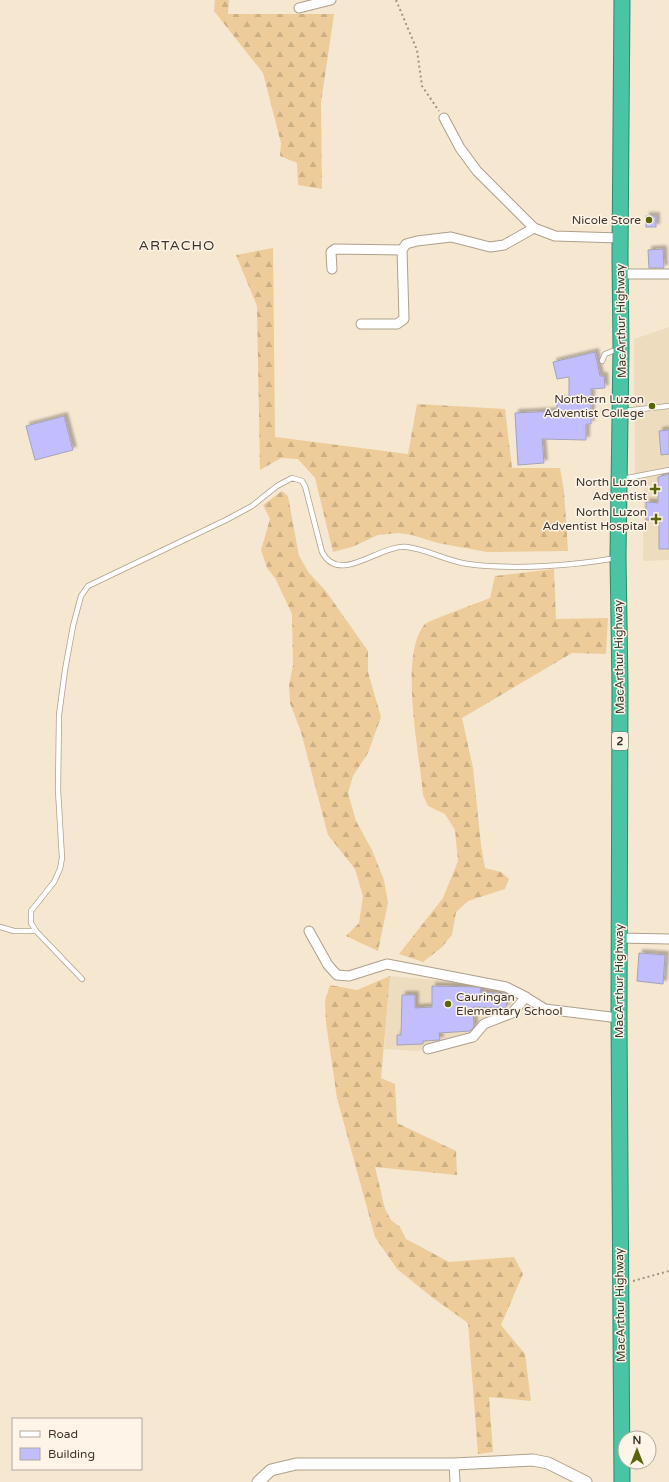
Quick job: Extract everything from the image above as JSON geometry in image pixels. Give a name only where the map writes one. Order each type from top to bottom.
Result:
[{"type":"highway","name":"MacArthur Highway","points":[[622,0],[620,238],[621,411],[618,557],[620,687],[619,1018],[622,1482]]},
{"type":"street","points":[[299,8],[331,0]]},
{"type":"street","points":[[444,118],[460,148],[477,171],[534,228],[555,236],[620,238]]},
{"type":"street","points":[[361,324],[397,324],[404,319],[402,250],[406,244],[417,241],[451,237],[490,247],[504,245],[534,228]]},
{"type":"street","points":[[332,269],[331,252],[335,250],[402,250]]},
{"type":"street","points":[[620,274],[669,274]]},
{"type":"street","points":[[309,931],[328,965],[337,975],[348,976],[387,964],[506,987],[546,1009],[619,1018]]},
{"type":"street","points":[[620,938],[669,939]]},
{"type":"street","points":[[428,1049],[473,1037],[484,1024],[512,1013],[526,997]]},
{"type":"street","points":[[258,1482],[271,1470],[296,1464],[454,1464],[518,1460],[540,1461],[552,1465],[586,1482]]},
{"type":"street","points":[[454,1464],[455,1482]]},
{"type":"lane","points":[[602,362],[605,354],[621,348]]},
{"type":"lane","points":[[621,411],[669,406]]},
{"type":"lane","points":[[620,480],[669,470]]},
{"type":"lane","points":[[82,979],[36,931],[31,923],[31,911],[54,882],[60,869],[62,858],[58,790],[59,715],[73,626],[81,596],[88,586],[226,520],[252,506],[277,486],[292,478],[302,481],[305,486],[322,552],[327,562],[336,565],[343,566],[359,562],[385,551],[401,547],[419,550],[448,560],[490,566],[559,564],[598,561],[618,557]]},
{"type":"lane","points":[[0,928],[14,931],[36,931]]},
{"type":"path","points":[[396,0],[417,50],[422,86],[444,118]]},
{"type":"path","points":[[620,1284],[669,1271]]},
{"type":"shaded area","name":"Northern Luzon Adventist College","points":[[669,327],[669,560],[643,561],[644,479],[635,481],[634,339]]},
{"type":"shaded area","name":"Cauringan Elementary School","points":[[390,976],[460,982],[508,994],[508,1014],[472,1035],[417,1051],[384,1049]]},
{"type":"green space","points":[[215,0],[229,0],[228,14],[334,14],[321,103],[322,189],[298,185],[297,163],[280,156],[281,143],[263,73],[214,11]]},
{"type":"green space","points":[[273,248],[275,437],[408,454],[417,404],[505,409],[512,468],[560,468],[564,491],[568,551],[487,552],[438,543],[412,535],[398,533],[378,535],[352,547],[333,552],[315,478],[298,459],[281,458],[260,470],[257,306],[236,255]]},
{"type":"green space","points":[[282,491],[288,496],[299,556],[309,573],[325,590],[368,651],[368,672],[381,717],[368,753],[353,776],[348,793],[356,821],[372,850],[384,880],[388,903],[378,951],[346,936],[359,923],[363,896],[355,869],[328,835],[301,732],[290,703],[289,685],[293,665],[292,614],[275,578],[267,568],[261,550],[270,519],[263,505]]},
{"type":"green space","points":[[554,569],[556,619],[608,618],[606,654],[572,653],[462,718],[473,768],[481,845],[485,868],[501,872],[509,879],[505,889],[468,901],[456,912],[452,935],[441,948],[423,962],[399,954],[443,898],[458,861],[455,830],[445,814],[428,806],[423,795],[415,731],[412,681],[413,658],[417,639],[425,624],[428,622],[490,598],[495,576]]},
{"type":"green space","points":[[390,976],[381,1078],[395,1084],[397,1123],[456,1151],[457,1175],[375,1167],[385,1209],[391,1220],[400,1227],[406,1239],[449,1262],[514,1257],[523,1274],[501,1325],[525,1354],[531,1401],[489,1397],[493,1452],[478,1454],[468,1323],[433,1298],[397,1269],[375,1237],[337,1098],[326,1023],[325,1001],[330,985],[357,990]]},
{"type":"building","points":[[646,216],[656,216],[656,227],[646,227]]},
{"type":"building","points":[[663,249],[664,268],[649,268],[648,250]]},
{"type":"building","points":[[595,352],[600,376],[604,376],[605,388],[591,389],[591,424],[586,424],[586,440],[542,439],[544,463],[518,465],[515,413],[557,411],[557,400],[569,400],[569,377],[557,379],[553,362]]},
{"type":"building","points":[[64,416],[73,450],[35,460],[26,426]]},
{"type":"building","points":[[669,430],[669,454],[661,455],[659,431]]},
{"type":"building","points":[[669,474],[669,549],[659,549],[659,520],[646,520],[646,502],[658,503],[658,477]]},
{"type":"building","points":[[639,953],[665,955],[663,984],[637,981]]},
{"type":"building","points":[[432,986],[477,987],[481,988],[480,992],[507,994],[506,1008],[473,1007],[474,1027],[470,1031],[439,1033],[440,1040],[423,1041],[423,1044],[397,1045],[397,1035],[401,1035],[402,995],[415,995],[415,1008],[432,1007]]},
{"type":"place","name":"Nicole Store","points":[[649,220]]},
{"type":"place","name":"Northern Luzon Adventist College","points":[[652,406]]},
{"type":"place","name":"North Luzon Adventist","points":[[655,489]]},
{"type":"place","name":"North Luzon Adventist Hospital","points":[[656,519]]},
{"type":"place","name":"Cauringan Elementary School","points":[[448,1004]]},
{"type":"district","name":"ARTACHO","points":[[177,245]]}]
